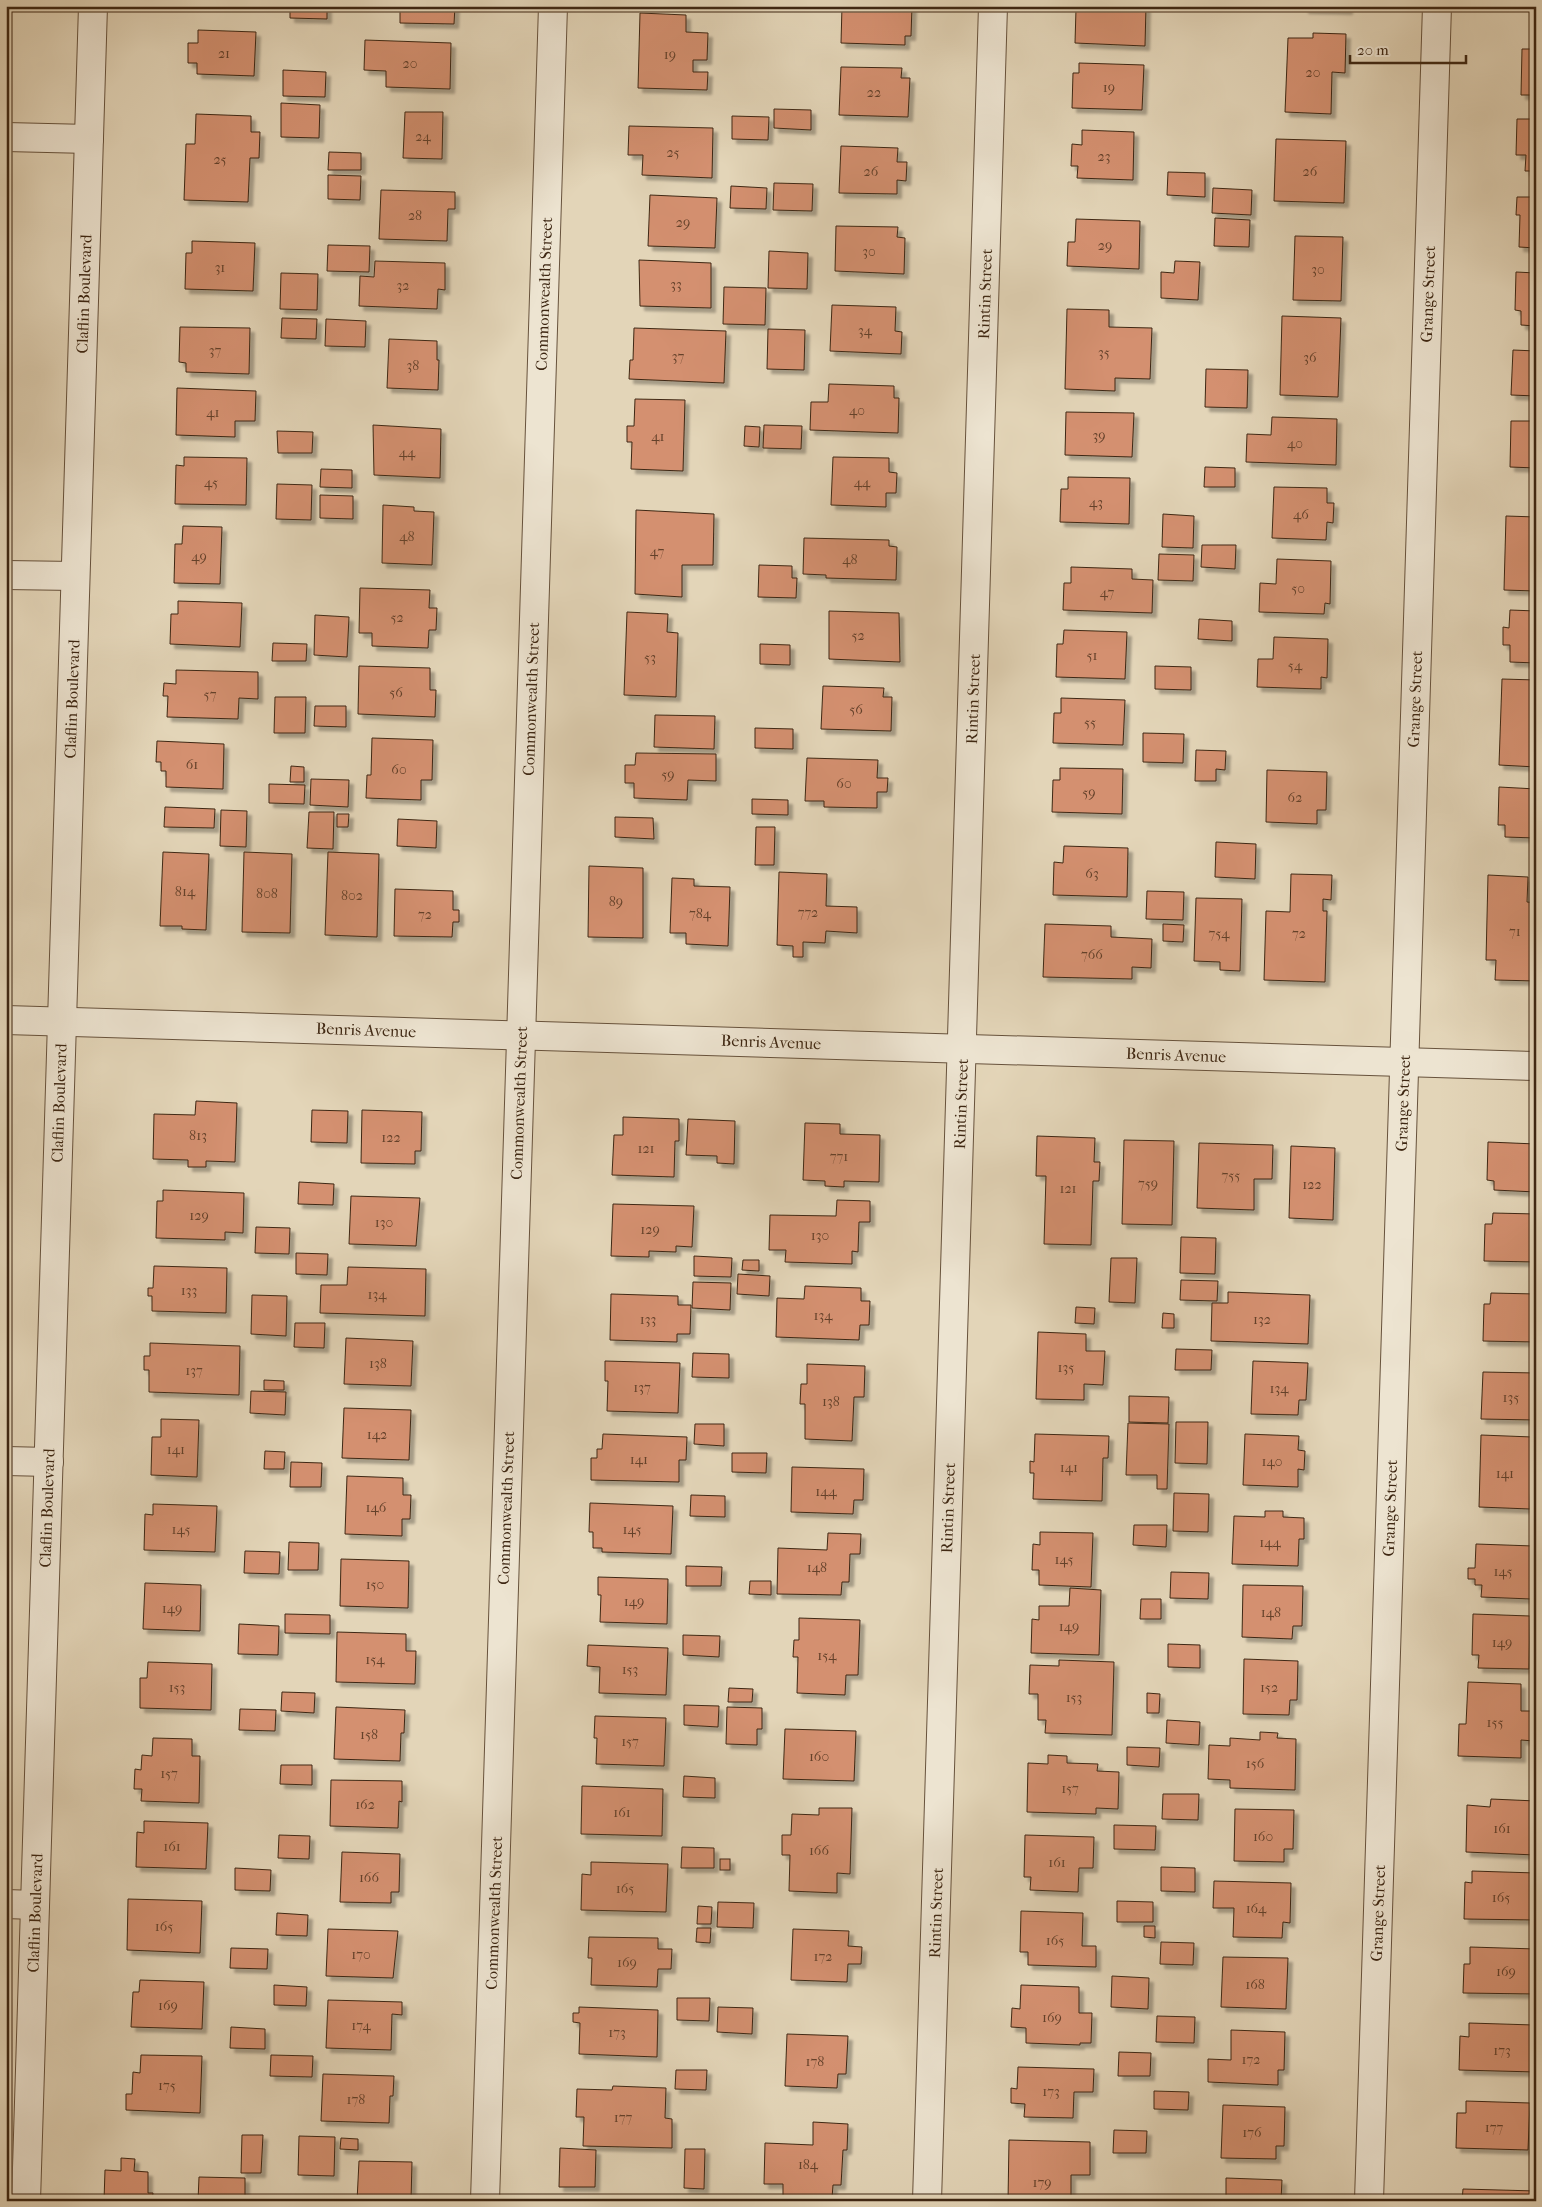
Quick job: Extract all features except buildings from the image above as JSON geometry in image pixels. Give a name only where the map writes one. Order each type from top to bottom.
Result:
[{"type":"street","name":"Claflin Boulevard","points":[[26,2201],[93,6]]},
{"type":"street","name":"Commonwealth Street","points":[[485,2201],[552,6]]},
{"type":"street","name":"Rintin Street","points":[[927,2201],[993,6]]},
{"type":"street","name":"Grange Street","points":[[1369,2201],[1437,6]]},
{"type":"street","points":[[6,137],[89,139]]},
{"type":"street","points":[[6,574],[75,576]]},
{"type":"street","name":"Benris Avenue","points":[[6,1020],[1536,1066]]},
{"type":"street","points":[[6,1461],[49,1462]]},
{"type":"street","points":[[6,1904],[35,1905]]}]
